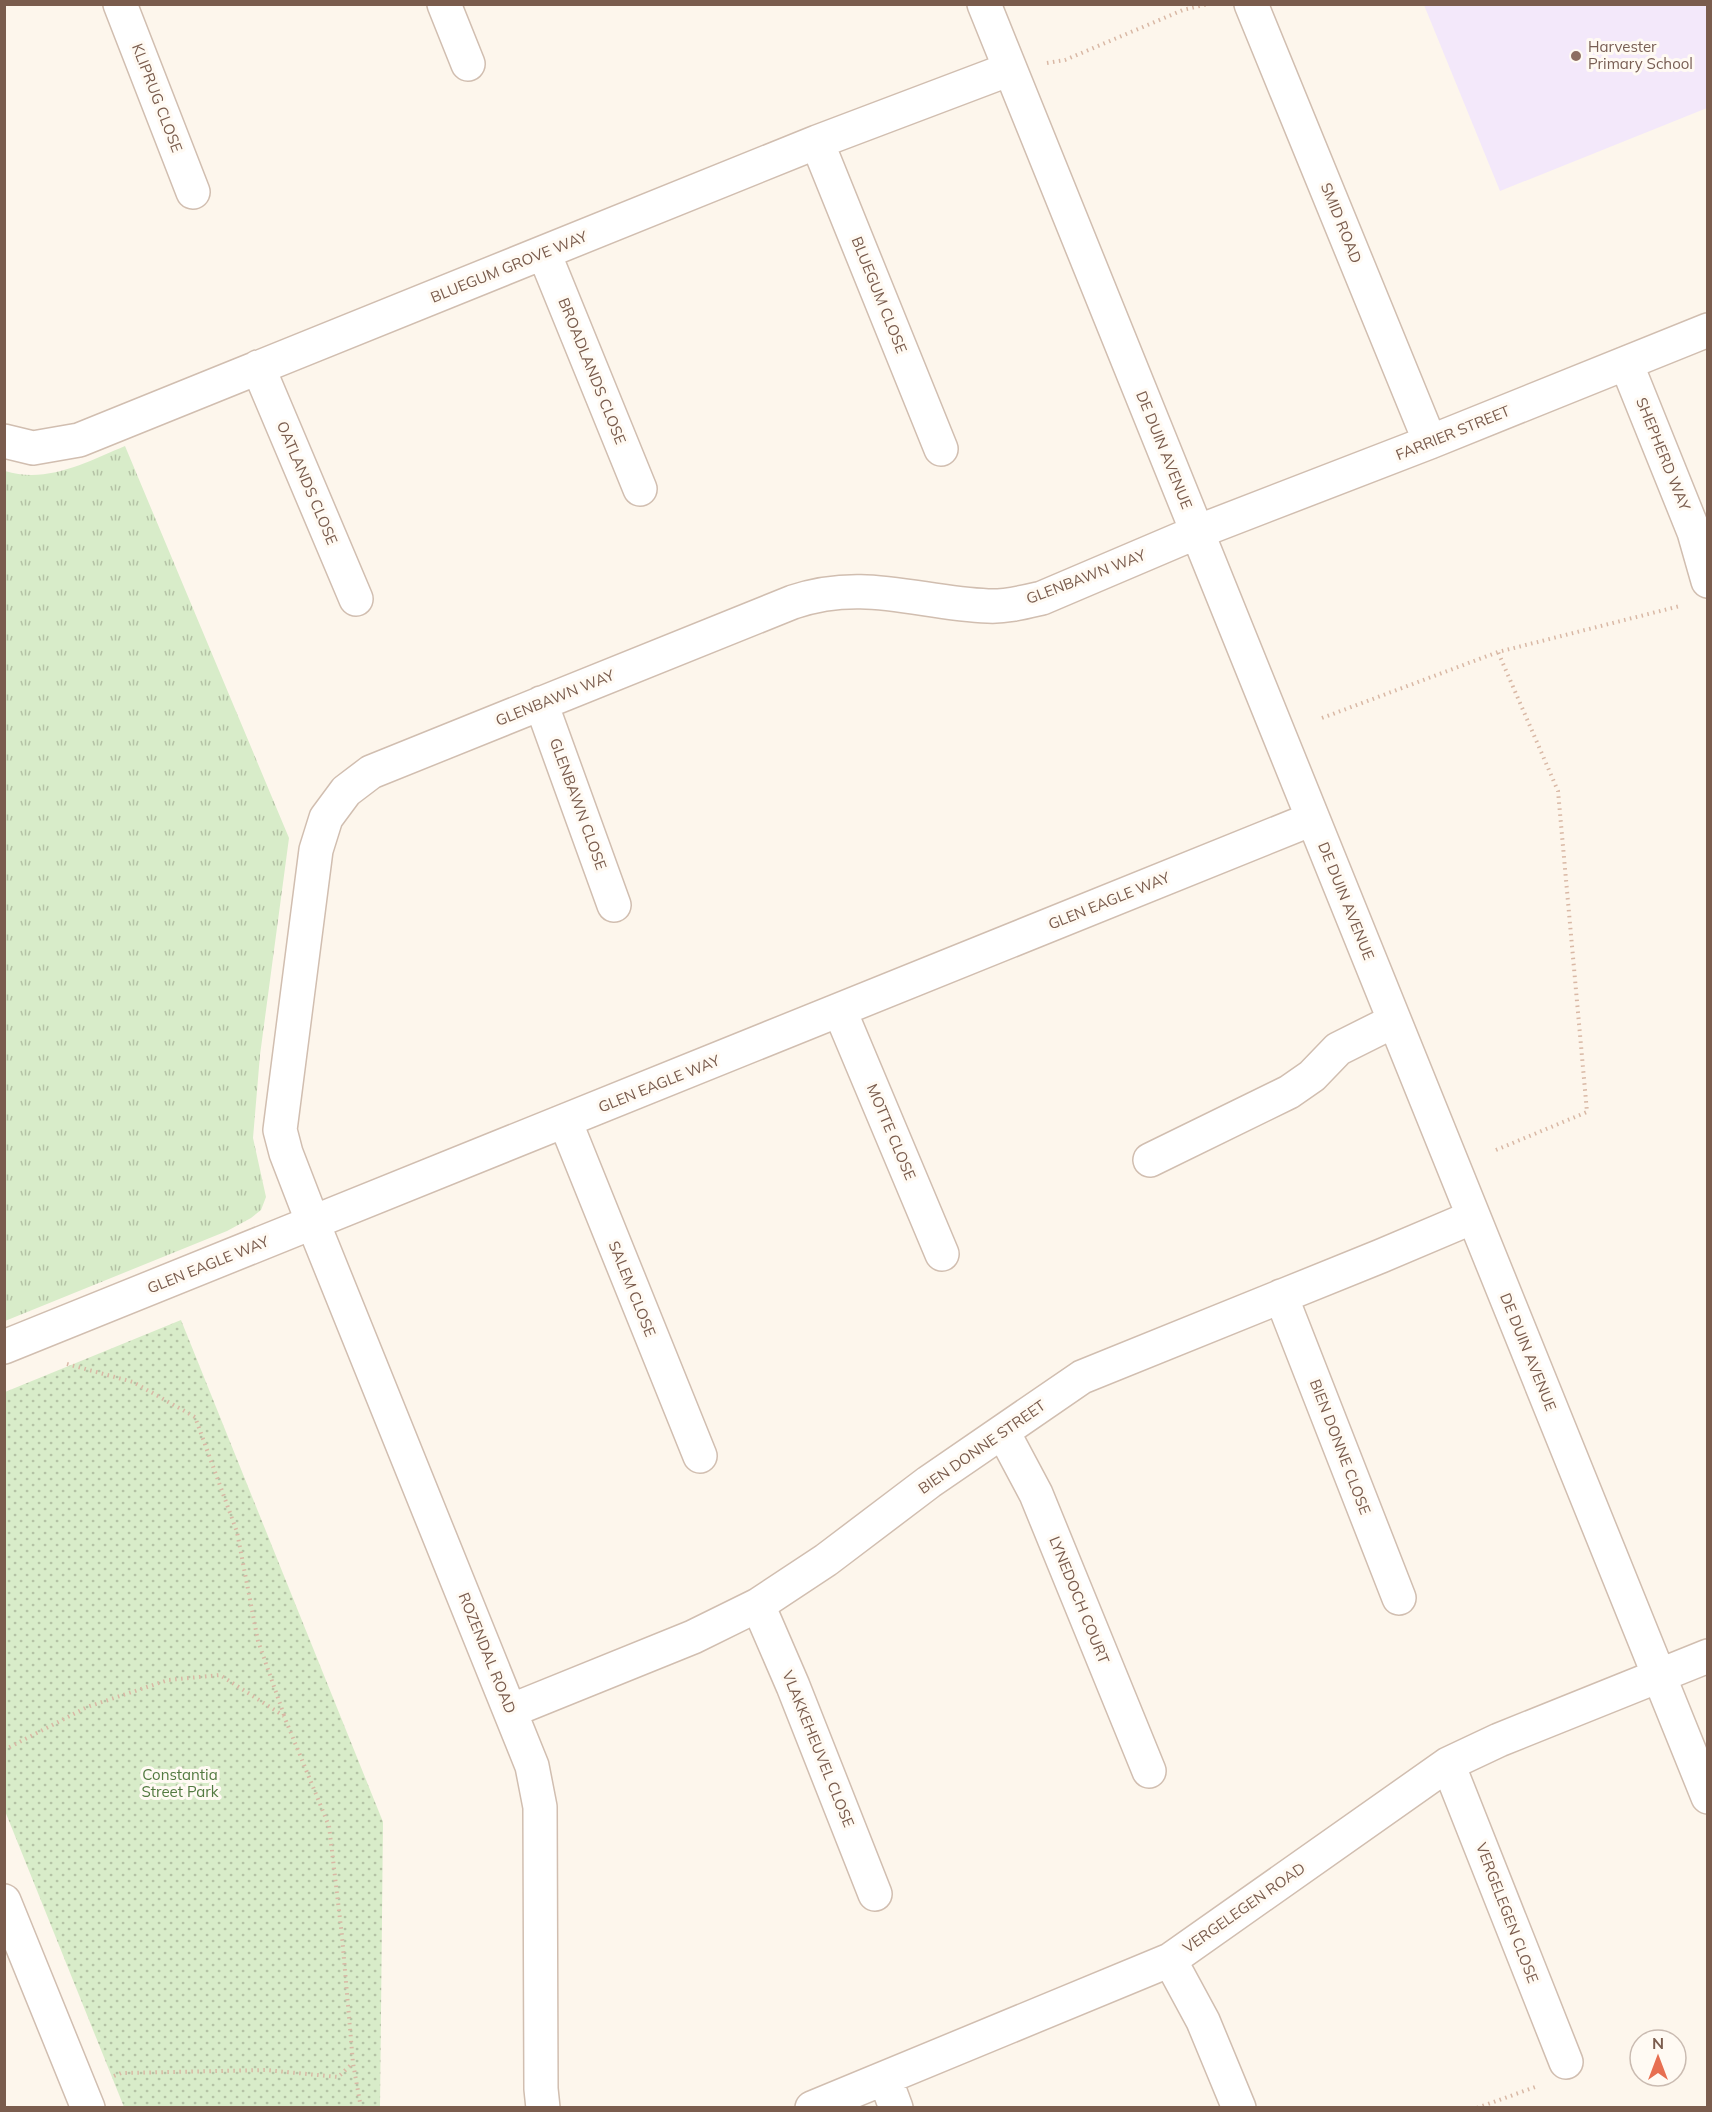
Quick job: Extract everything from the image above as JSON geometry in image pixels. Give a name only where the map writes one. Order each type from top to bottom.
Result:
[{"type":"street","name":"KLIPRUG CLOSE","points":[[120,4],[193,192]]},
{"type":"street","points":[[444,4],[468,64]]},
{"type":"street","name":"DE DUIN AVENUE","points":[[984,4],[1024,67],[1197,532],[1707,1797]]},
{"type":"street","name":"SMID ROAD","points":[[1251,4],[1430,442]]},
{"type":"street","name":"BLUEGUM GROVE WAY","points":[[4,441],[33,448],[79,440],[817,142],[1024,67]]},
{"type":"street","name":"BLUEGUM CLOSE","points":[[817,142],[941,449]]},
{"type":"street","name":"BROADLANDS CLOSE","points":[[544,253],[640,489]]},
{"type":"street","name":"FARRIER STREET","points":[[1197,532],[1430,442],[1707,330]]},
{"type":"street","name":"SHEPHERD WAY","points":[[1626,363],[1694,532],[1707,581]]},
{"type":"street","name":"OATLANDS CLOSE","points":[[258,367],[356,599]]},
{"type":"street","name":"GLENBAWN WAY","points":[[313,1223],[285,1153],[280,1130],[316,850],[326,818],[346,791],[371,772],[816,594],[865,591],[989,607],[1017,604],[1042,598],[1197,532]]},
{"type":"street","name":"GLENBAWN CLOSE","points":[[542,703],[614,905]]},
{"type":"street","name":"GLEN EAGLE WAY","points":[[4,1347],[1312,819]]},
{"type":"street","name":"MOTTE CLOSE","points":[[840,1011],[942,1254]]},
{"type":"street","points":[[1150,1160],[1289,1092],[1312,1076],[1338,1049],[1394,1021]]},
{"type":"street","name":"SALEM CLOSE","points":[[565,1121],[700,1456]]},
{"type":"street","name":"BIEN DONNE STREET","points":[[510,1711],[693,1637],[758,1605],[826,1560],[929,1482],[1082,1377],[1473,1217]]},
{"type":"street","name":"ROZENDAL ROAD","points":[[313,1223],[532,1766],[540,1807],[541,2089],[543,2108]]},
{"type":"street","name":"BIEN DONNE CLOSE","points":[[1281,1296],[1399,1598]]},
{"type":"street","name":"LYNEDOCH COURT","points":[[1004,1432],[1036,1494],[1149,1771]]},
{"type":"street","name":"VLAKKEHEUVEL CLOSE","points":[[758,1605],[793,1686],[875,1894]]},
{"type":"street","name":"VERGELEGEN ROAD","points":[[812,2108],[890,2093],[1170,1960],[1448,1764],[1499,1740],[1707,1656]]},
{"type":"street","name":"VERGELEGEN CLOSE","points":[[1448,1764],[1566,2062]]},
{"type":"street","points":[[7,1914],[84,2098]]},
{"type":"street","points":[[1170,1960],[1203,2021],[1239,2108]]},
{"type":"path","points":[[1024,67],[1065,60],[1183,10],[1208,4]]},
{"type":"path","points":[[1322,718],[1498,652],[1684,605]]},
{"type":"path","points":[[1496,1150],[1587,1112],[1558,791],[1498,652]]},
{"type":"path","points":[[60,1362],[133,1383],[195,1417],[237,1532],[258,1641],[284,1716],[329,1826],[342,1936],[353,2063],[361,2108]]},
{"type":"path","points":[[4,1750],[87,1707],[168,1680],[220,1675],[284,1716]]},
{"type":"path","points":[[1477,2108],[1570,2074],[1566,2062]]},
{"type":"path","points":[[84,2098],[122,2073],[266,2070],[338,2077],[353,2063]]},
{"type":"shaded area","name":"Harvester Primary School","points":[[1424,5],[1707,5],[1707,108],[1500,191]]},
{"type":"green space","points":[[125,446],[289,838],[260,1055],[253,1138],[266,1197],[261,1210],[227,1231],[5,1321],[5,471],[36,475],[51,473],[81,464]]},
{"type":"green space","name":"Constantia Street Park","points":[[181,1320],[383,1822],[380,2107],[124,2107],[5,1811],[5,1392]]},
{"type":"place","name":"Harvester Primary School","points":[[1576,56]]}]
